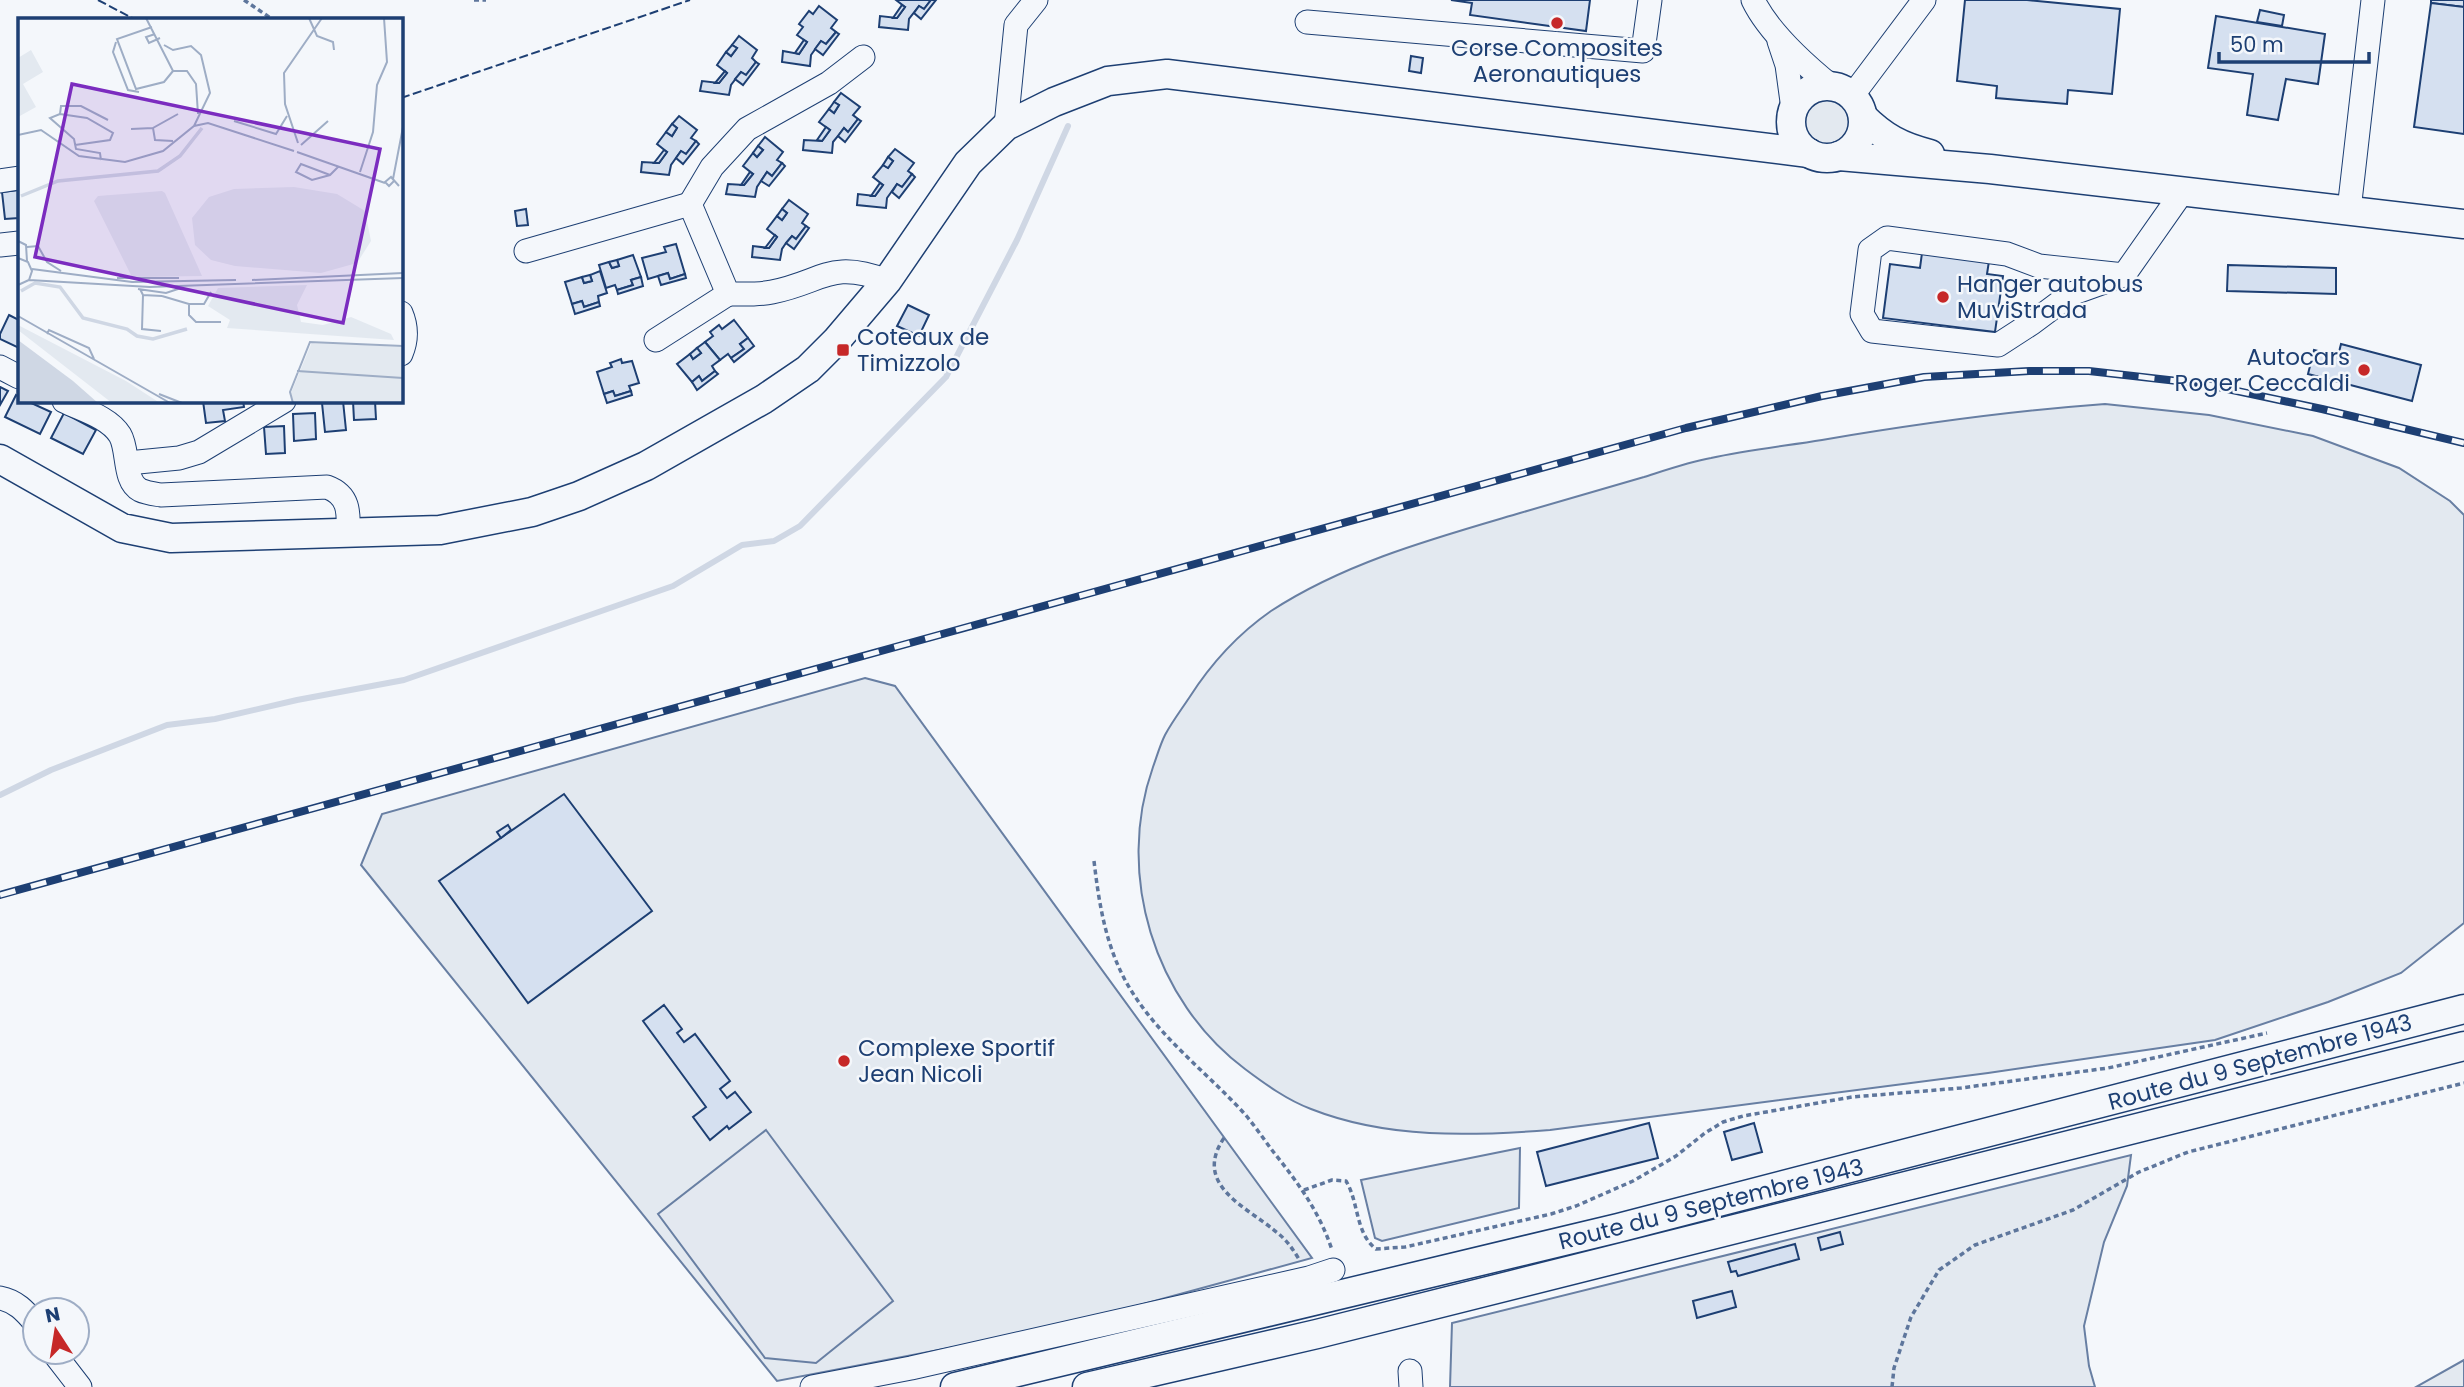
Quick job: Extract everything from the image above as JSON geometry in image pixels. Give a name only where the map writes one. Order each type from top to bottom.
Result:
[{"type":"main road","points":[[0,459],[122,528],[171,538],[440,530],[532,512],[579,496],[646,466],[764,400],[808,369],[836,341],[887,281],[968,163],[1006,126],[1054,102],[1108,81],[1167,74],[1725,142],[1809,153],[1822,158],[1839,156],[1990,169],[2464,224]]},
{"type":"main road","points":[[1725,142],[1764,134],[1793,109],[1805,94],[1819,87],[1849,100],[1880,134],[1910,150],[1990,169]]},
{"type":"main road","points":[[1839,156],[1853,148],[1863,129],[1849,100]]},
{"type":"main road","points":[[1793,109],[1792,129],[1798,143],[1809,153]]},
{"type":"main road","name":"Route du 9 Septembre 1943","points":[[955,1387],[1632,1225],[2464,1009]]},
{"type":"main road","name":"Route du 9 Septembre 1943","points":[[1087,1387],[1330,1330],[2464,1046]]},
{"type":"street","points":[[1006,126],[1016,25],[1013,0]]},
{"type":"street","points":[[1016,25],[1036,0]]},
{"type":"street","points":[[1307,22],[1643,51],[1650,0]]},
{"type":"street","points":[[1753,0],[1775,32],[1810,69],[1849,100],[1924,0]]},
{"type":"street","points":[[2349,210],[2372,0]]},
{"type":"street","points":[[1775,32],[1787,65],[1793,109]]},
{"type":"street","points":[[526,251],[690,204],[712,167],[747,129],[829,83],[863,57]]},
{"type":"street","points":[[0,181],[18,178]]},
{"type":"street","points":[[2124,275],[2039,266],[2007,254],[1887,238],[1870,250],[1862,314],[1872,331],[1998,345],[2071,295],[2124,275],[2183,191]]},
{"type":"street","points":[[690,204],[728,294]]},
{"type":"street","points":[[0,246],[18,243]]},
{"type":"street","points":[[656,340],[728,294],[773,292],[842,271],[868,274],[887,281]]},
{"type":"street","points":[[402,317],[406,331],[402,351]]},
{"type":"street","points":[[0,367],[18,376]]},
{"type":"street","points":[[66,402],[105,420],[114,428],[120,436],[132,483],[140,490],[161,495],[327,487],[337,491],[344,499],[348,509],[348,533]]},
{"type":"street","points":[[128,463],[179,458],[199,452],[282,402]]},
{"type":"street","points":[[813,1387],[911,1368],[1309,1278],[1333,1270]]},
{"type":"street","points":[[0,1298],[21,1307]]},
{"type":"street","points":[[1168,1387],[1187,1362]]},
{"type":"street","points":[[63,1366],[80,1387]]},
{"type":"path","points":[[244,0],[271,18]]},
{"type":"path","points":[[474,0],[486,0]]},
{"type":"path","points":[[1094,861],[1108,941],[1126,981],[1168,1040],[1244,1112],[1304,1190],[1327,1234],[1333,1270]]},
{"type":"path","points":[[1304,1190],[1332,1180],[1346,1181],[1352,1189],[1368,1243],[1376,1249],[1405,1247],[1576,1206],[1633,1181],[1676,1156],[1723,1122],[1743,1116],[1852,1097],[1961,1088],[2108,1068],[2277,1031]]},
{"type":"path","points":[[1892,1387],[1894,1368],[1910,1317],[1939,1270],[1975,1245],[2073,1210],[2139,1172],[2188,1152],[2464,1083]]},
{"type":"path","points":[[1224,1138],[1216,1149],[1214,1164],[1227,1195],[1286,1240],[1309,1278]]},
{"type":"shaded area","points":[[1825,92],[1846,100],[1854,121],[1846,142],[1825,150],[1804,142],[1796,121],[1804,100]]},
{"type":"shaded area","points":[[2105,404],[2209,415],[2313,436],[2399,468],[2450,501],[2464,515],[2464,923],[2401,973],[2328,1002],[2215,1040],[1988,1073],[1550,1130],[1460,1134],[1369,1126],[1302,1105],[1245,1069],[1213,1041],[1187,1008],[1166,972],[1151,933],[1141,892],[1139,850],[1142,808],[1160,747],[1174,721],[1215,662],[1236,640],[1271,611],[1330,579],[1392,553],[1694,462],[1752,450],[1928,423]]},
{"type":"shaded area","name":"Complexe Sportif Jean Nicoli","points":[[865,678],[895,686],[1312,1258],[1059,1327],[777,1381],[361,865],[382,814]]},
{"type":"shaded area","points":[[766,1130],[893,1301],[816,1363],[765,1358],[658,1214]]},
{"type":"shaded area","points":[[1520,1148],[1519,1208],[1382,1241],[1375,1238],[1361,1180]]},
{"type":"shaded area","points":[[2131,1155],[2127,1186],[2104,1242],[2084,1326],[2089,1366],[2095,1387],[1450,1387],[1452,1323]]},
{"type":"shaded area","points":[[2464,1360],[2464,1387],[2416,1387]]},
{"type":"building","points":[[896,0],[931,0],[924,9],[919,6],[909,19],[908,30],[879,27],[880,16],[897,18],[905,7]]},
{"type":"building","points":[[931,0],[936,0],[921,19],[914,13],[919,6],[924,9]]},
{"type":"building","name":"Corse Composites Aeronautiques","points":[[1451,0],[1590,0],[1586,31],[1470,15],[1472,3]]},
{"type":"building","points":[[1965,0],[2027,0],[2120,9],[2112,94],[2068,90],[2067,104],[1996,98],[1997,86],[1957,81]]},
{"type":"building","points":[[2431,0],[2464,0],[2464,7],[2431,3]]},
{"type":"building","points":[[2431,3],[2464,7],[2464,134],[2414,127]]},
{"type":"building","points":[[902,5],[905,7],[897,18],[893,18]]},
{"type":"building","points":[[819,6],[837,20],[831,28],[836,32],[826,44],[821,41],[811,55],[810,66],[782,62],[783,51],[799,54],[807,42],[797,35],[803,27],[799,24],[809,11],[813,14]]},
{"type":"building","points":[[2260,10],[2284,15],[2282,26],[2257,22]]},
{"type":"building","points":[[2216,16],[2325,34],[2318,84],[2286,79],[2278,120],[2247,115],[2253,74],[2208,68]]},
{"type":"building","points":[[836,32],[839,34],[823,55],[815,49],[821,41],[826,44]]},
{"type":"building","points":[[739,36],[757,50],[752,58],[756,62],[746,75],[741,72],[731,85],[729,95],[700,91],[702,81],[719,83],[727,73],[717,65],[726,52],[731,56],[737,48],[732,45]]},
{"type":"building","points":[[804,40],[807,42],[799,54],[795,53]]},
{"type":"building","points":[[732,45],[737,48],[731,56],[726,52]]},
{"type":"building","points":[[1411,56],[1423,58],[1421,73],[1409,71]]},
{"type":"building","points":[[756,62],[759,64],[743,85],[735,79],[741,72],[746,75]]},
{"type":"building","points":[[725,71],[727,73],[719,83],[715,83]]},
{"type":"building","points":[[841,93],[860,107],[853,115],[858,119],[848,132],[844,128],[833,142],[832,153],[803,150],[804,140],[822,141],[830,130],[819,122],[829,109],[834,113],[839,105],[834,102]]},
{"type":"building","points":[[834,102],[839,105],[834,113],[829,109]]},
{"type":"building","points":[[679,116],[697,130],[691,138],[696,141],[686,154],[681,151],[671,165],[669,175],[641,172],[642,162],[659,163],[667,152],[657,144],[666,132],[672,136],[677,128],[672,124]]},
{"type":"building","points":[[858,119],[861,121],[845,142],[838,136],[844,128],[848,132]]},
{"type":"building","points":[[672,124],[677,128],[672,136],[666,132]]},
{"type":"building","points":[[826,127],[830,130],[822,141],[817,140]]},
{"type":"building","points":[[765,137],[783,152],[777,160],[782,163],[772,176],[767,172],[757,187],[755,197],[726,194],[728,184],[744,185],[753,174],[743,166],[753,153],[757,157],[763,150],[758,146]]},
{"type":"building","points":[[696,141],[699,144],[683,164],[676,158],[681,151],[686,154]]},
{"type":"building","points":[[758,146],[763,150],[757,157],[753,153]]},
{"type":"building","points":[[895,149],[914,163],[908,171],[912,174],[902,187],[897,184],[887,198],[886,208],[857,205],[858,194],[875,196],[883,185],[873,177],[883,165],[888,168],[893,161],[888,157]]},
{"type":"building","points":[[664,150],[667,152],[659,163],[654,163]]},
{"type":"building","points":[[888,157],[893,161],[888,168],[883,165]]},
{"type":"building","points":[[782,163],[785,166],[769,186],[761,181],[767,172],[772,176]]},
{"type":"building","points":[[750,172],[753,174],[741,185]]},
{"type":"building","points":[[912,174],[915,177],[899,198],[892,192],[897,184],[902,187]]},
{"type":"building","points":[[880,183],[883,185],[875,196],[871,196]]},
{"type":"building","points":[[18,190],[18,218],[5,219],[2,192]]},
{"type":"building","points":[[789,200],[808,214],[802,223],[806,226],[796,239],[792,236],[786,243],[780,260],[752,257],[753,246],[769,248],[777,237],[767,229],[777,216],[782,220],[787,213],[782,209]]},
{"type":"building","points":[[526,209],[528,225],[517,226],[515,211]]},
{"type":"building","points":[[782,209],[787,213],[782,220],[777,216]]},
{"type":"building","points":[[806,226],[809,228],[794,249],[786,243],[792,236],[796,239]]},
{"type":"building","points":[[775,235],[777,237],[769,248],[765,248]]},
{"type":"building","points":[[676,244],[685,274],[670,279],[668,273],[648,279],[642,258],[666,252],[664,247]]},
{"type":"building","name":"Hanger autobus MuviStrada","points":[[1922,253],[1989,261],[1987,274],[2003,276],[1995,332],[1883,318],[1890,264],[1920,268]]},
{"type":"building","points":[[633,255],[641,277],[631,280],[633,285],[617,290],[615,285],[606,288],[599,265],[609,262],[612,268],[619,266],[617,260]]},
{"type":"building","points":[[617,260],[619,266],[612,268],[609,262]]},
{"type":"building","points":[[2228,265],[2336,268],[2336,294],[2227,291]]},
{"type":"building","points":[[600,271],[607,293],[598,296],[599,302],[584,307],[582,301],[572,304],[565,282],[582,277],[584,283],[592,281],[590,275]]},
{"type":"building","points":[[668,273],[670,279],[685,274],[686,278],[661,285],[658,276]]},
{"type":"building","points":[[590,275],[592,281],[584,283],[582,277]]},
{"type":"building","points":[[641,277],[643,286],[618,294],[617,290],[633,285],[631,280]]},
{"type":"building","points":[[582,301],[584,307],[599,302],[600,306],[575,314],[572,304]]},
{"type":"building","points":[[908,305],[929,315],[919,336],[897,326]]},
{"type":"building","points":[[9,315],[18,320],[18,348],[0,339]]},
{"type":"building","points":[[734,320],[748,338],[740,344],[744,349],[731,358],[728,354],[720,360],[705,342],[713,336],[710,332],[719,325],[722,329]]},
{"type":"building","points":[[748,338],[754,346],[734,362],[731,358],[744,349],[740,344]]},
{"type":"building","points":[[705,342],[720,360],[712,366],[715,371],[702,381],[699,376],[692,382],[677,364],[690,354],[693,359],[701,353],[697,348]]},
{"type":"building","name":"Autocars Roger Ceccaldi","points":[[2341,344],[2421,365],[2412,401],[2308,374],[2314,350],[2338,356]]},
{"type":"building","points":[[697,348],[701,353],[693,359],[690,354]]},
{"type":"building","points":[[621,359],[622,363],[632,361],[639,383],[629,386],[631,391],[615,396],[613,391],[604,394],[597,372],[612,367],[610,363]]},
{"type":"building","points":[[715,371],[718,374],[697,390],[692,382],[699,376],[702,381]]},
{"type":"building","points":[[0,387],[8,391],[0,405]]},
{"type":"building","points":[[613,391],[615,396],[631,391],[632,395],[607,403],[604,394]]},
{"type":"building","points":[[16,395],[18,402],[29,402],[51,412],[40,434],[5,417]]},
{"type":"building","points":[[203,402],[243,402],[244,407],[223,410],[225,421],[206,423]]},
{"type":"building","points":[[343,402],[346,430],[325,432],[322,403]]},
{"type":"building","points":[[353,402],[375,402],[376,419],[354,420]]},
{"type":"building","points":[[64,413],[96,430],[83,454],[51,438]]},
{"type":"building","points":[[315,413],[316,439],[294,441],[293,414]]},
{"type":"building","points":[[284,426],[285,453],[266,454],[264,427]]},
{"type":"building","points":[[564,794],[652,911],[528,1003],[439,881]]},
{"type":"building","points":[[508,825],[511,830],[501,838],[497,832]]},
{"type":"building","points":[[664,1005],[682,1029],[677,1033],[684,1042],[695,1034],[730,1081],[720,1089],[727,1098],[735,1092],[751,1112],[710,1140],[693,1117],[706,1107],[643,1021]]},
{"type":"building","points":[[1649,1123],[1658,1158],[1546,1186],[1537,1152]]},
{"type":"building","points":[[1754,1123],[1762,1152],[1732,1160],[1724,1132]]},
{"type":"building","points":[[1840,1232],[1843,1244],[1821,1250],[1818,1238]]},
{"type":"building","points":[[1795,1244],[1799,1259],[1738,1276],[1736,1271],[1731,1272],[1728,1262]]},
{"type":"building","points":[[1732,1291],[1736,1307],[1697,1318],[1693,1301]]},
{"type":"waterway","points":[[0,795],[51,770],[167,725],[215,719],[404,680],[673,586],[742,545],[774,541],[800,526],[946,377],[1017,240],[1068,126]]},
{"type":"railway","points":[[0,895],[1686,428],[1822,396],[1924,377],[2029,371],[2089,371],[2204,384],[2464,443]]},
{"type":"fence","points":[[98,0],[132,18]]},
{"type":"fence","points":[[402,98],[690,0]]},
{"type":"place","name":"Corse Composites Aeronautiques","points":[[1557,23]]},
{"type":"place","name":"Hanger autobus MuviStrada","points":[[1943,297]]},
{"type":"place","name":"Coteaux de Timizzolo","points":[[843,350]]},
{"type":"place","name":"Autocars Roger Ceccaldi","points":[[2364,370]]},
{"type":"place","name":"Complexe Sportif Jean Nicoli","points":[[844,1061]]}]
